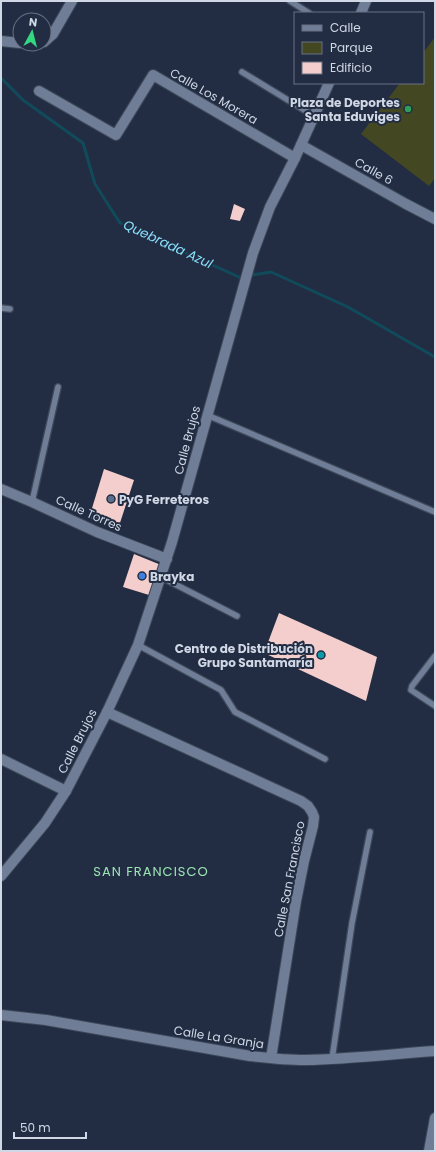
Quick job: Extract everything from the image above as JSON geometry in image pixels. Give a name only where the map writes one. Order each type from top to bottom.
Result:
[{"type":"street","points":[[52,35],[72,1]]},
{"type":"street","points":[[361,12],[366,1]]},
{"type":"street","points":[[1,41],[12,42]]},
{"type":"street","name":"Calle Los Morera","points":[[39,90],[116,135],[152,75],[295,158]]},
{"type":"street","name":"Calle Brujos","points":[[1,876],[45,823],[66,791],[107,712],[138,645],[167,559],[253,253],[270,207],[295,158],[329,84]]},
{"type":"street","name":"Calle 6","points":[[301,145],[435,219]]},
{"type":"street","name":"Calle Torres","points":[[1,489],[97,532],[167,559]]},
{"type":"street","name":"Calle San Francisco","points":[[107,712],[301,801],[308,806],[312,812],[314,817],[313,826],[296,901],[272,1058]]},
{"type":"street","points":[[1,759],[66,791]]},
{"type":"street","name":"Calle La Granja","points":[[1,1015],[46,1020],[250,1056],[272,1058],[304,1060],[332,1059],[435,1051]]},
{"type":"street","points":[[429,1151],[435,1118]]},
{"type":"lane","points":[[290,1],[307,12]]},
{"type":"lane","points":[[242,72],[314,116]]},
{"type":"lane","points":[[1,308],[10,309]]},
{"type":"lane","points":[[32,502],[58,388]]},
{"type":"lane","points":[[207,415],[435,512]]},
{"type":"lane","points":[[161,577],[237,616]]},
{"type":"lane","points":[[138,645],[221,690],[236,712],[325,759]]},
{"type":"lane","points":[[435,656],[410,690],[435,706]]},
{"type":"lane","points":[[332,1059],[352,923],[370,832]]},
{"type":"green space","name":"Plaza de Deportes Santa Eduviges","points":[[435,37],[435,178],[429,186],[361,134],[399,84],[424,84],[424,52]]},
{"type":"building","points":[[234,204],[245,209],[240,221],[230,219]]},
{"type":"building","name":"PyG Ferreteros","points":[[104,469],[134,480],[118,529],[89,518]]},
{"type":"building","name":"Brayka","points":[[134,554],[161,565],[149,595],[123,587]]},
{"type":"building","name":"Centro de Distribución Grupo Santamaría","points":[[279,613],[377,657],[366,701],[264,653]]},
{"type":"waterway","name":"Quebrada Azul","points":[[1,78],[23,100],[83,143],[95,184],[120,223],[239,277]]},
{"type":"waterway","name":"Quebrada Azul","points":[[252,275],[271,272],[348,307],[435,357]]},
{"type":"place","name":"Plaza de Deportes Santa Eduviges","points":[[408,109]]},
{"type":"place","name":"PyG Ferreteros","points":[[111,499]]},
{"type":"place","name":"Brayka","points":[[142,576]]},
{"type":"place","name":"Centro de Distribución Grupo Santamaría","points":[[321,655]]},
{"type":"district","name":"SAN FRANCISCO","points":[[151,871]]}]
